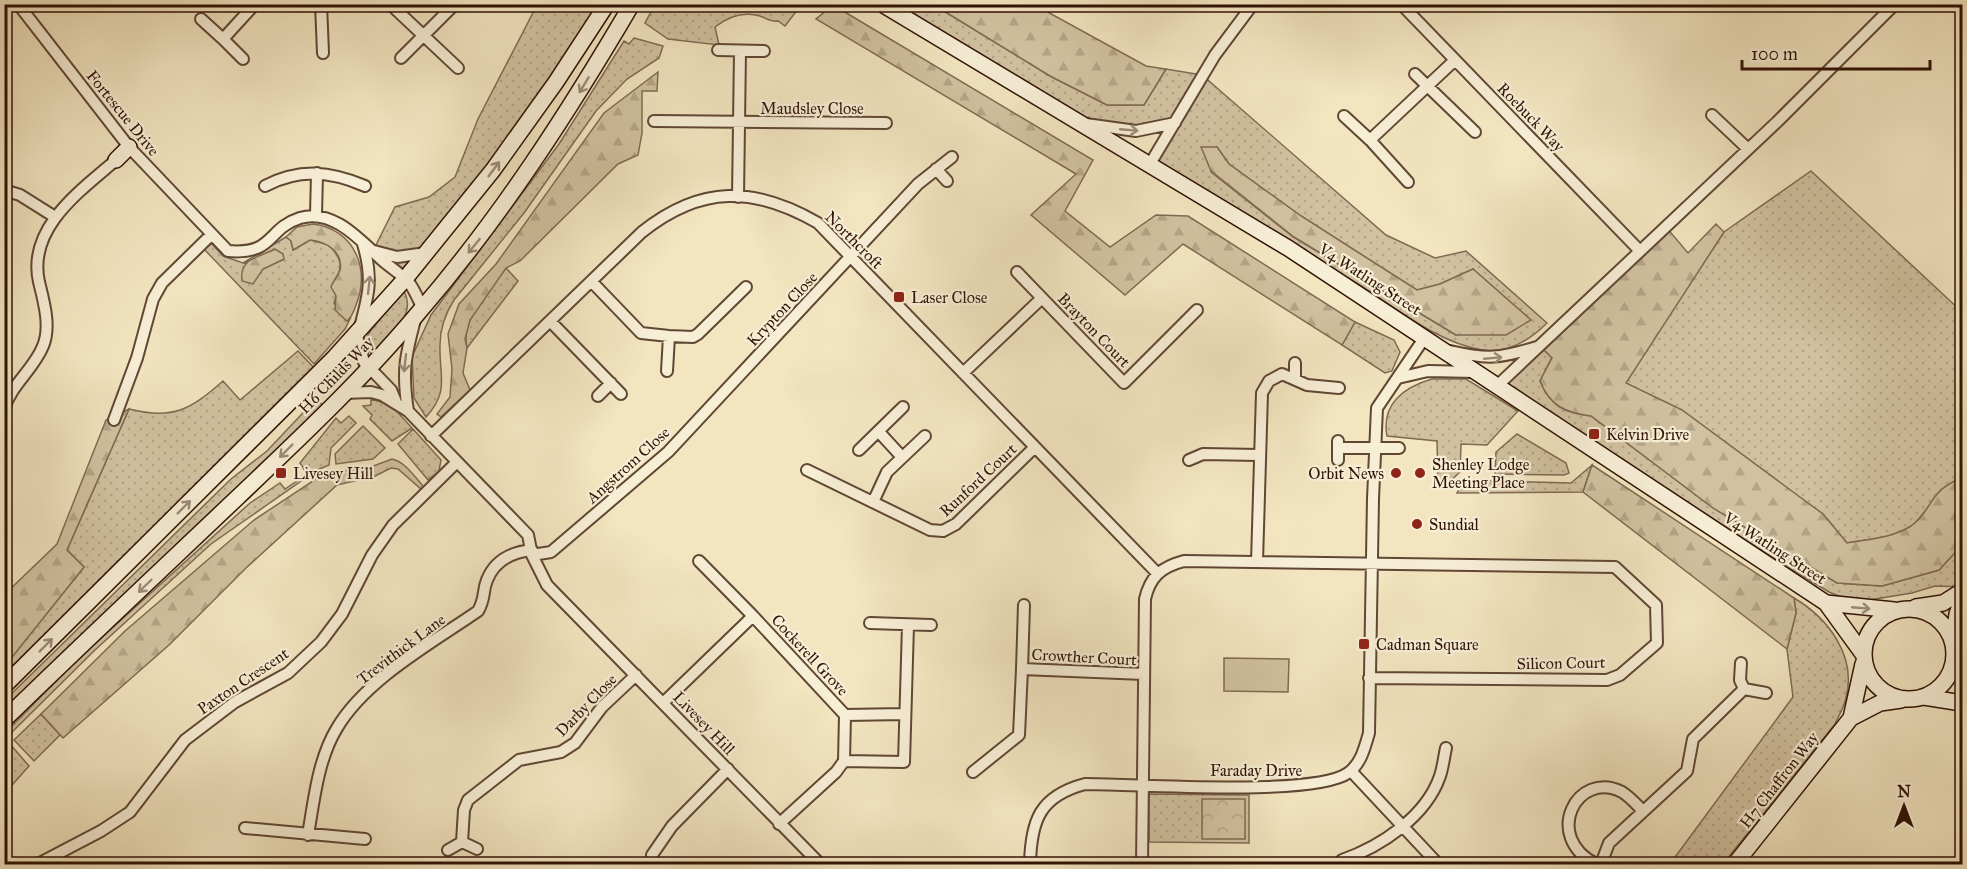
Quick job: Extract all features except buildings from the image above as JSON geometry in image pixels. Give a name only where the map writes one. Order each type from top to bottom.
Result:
[{"type":"street","name":"Fortescue Drive","points":[[18,4],[129,147],[228,251],[248,253],[264,246],[292,222],[316,215]]},
{"type":"street","points":[[223,39],[255,4]]},
{"type":"street","points":[[321,4],[322,53]]},
{"type":"street","points":[[390,4],[458,68]]},
{"type":"street","points":[[401,58],[455,4]]},
{"type":"street","name":"H6 Childs Way","points":[[4,686],[307,386],[405,279],[493,170],[607,4]]},
{"type":"street","name":"H6 Childs Way","points":[[4,720],[327,410],[419,313],[482,236],[556,132],[632,4]]},
{"type":"street","name":"V4 Watling Street","points":[[882,4],[1288,248],[1479,372],[1826,603],[1863,657]]},
{"type":"street","points":[[1150,164],[1215,55],[1253,4]]},
{"type":"street","name":"Roebuck Way","points":[[1401,4],[1639,250]]},
{"type":"street","points":[[1498,385],[1748,149],[1895,4]]},
{"type":"street","points":[[201,19],[243,60]]},
{"type":"street","points":[[718,50],[764,51]]},
{"type":"street","name":"Maudsley Close","points":[[738,197],[740,51]]},
{"type":"street","points":[[1370,140],[1455,60]]},
{"type":"street","points":[[1415,74],[1475,132]]},
{"type":"street","points":[[1712,115],[1748,149]]},
{"type":"street","points":[[1344,116],[1370,140],[1408,182]]},
{"type":"street","name":"Maudsley Close","points":[[654,121],[886,123]]},
{"type":"street","points":[[1082,124],[1136,131],[1174,123]]},
{"type":"street","points":[[5,406],[44,345],[46,313],[37,273],[43,240],[55,217],[129,147]]},
{"type":"street","points":[[850,256],[918,184],[952,157]]},
{"type":"street","points":[[936,169],[947,181]]},
{"type":"street","points":[[317,173],[316,215],[340,223],[410,284],[419,313],[404,361],[403,380],[408,411]]},
{"type":"street","points":[[265,186],[297,174],[317,173],[340,176],[365,186]]},
{"type":"street","points":[[4,190],[20,195],[55,217]]},
{"type":"street","name":"Northcroft","points":[[431,436],[642,232],[663,215],[688,204],[719,196],[753,197],[789,206],[819,224],[1157,573]]},
{"type":"street","points":[[114,420],[137,358],[153,299],[162,283],[211,235]]},
{"type":"street","points":[[363,244],[370,270],[370,288],[358,329],[364,372]]},
{"type":"street","points":[[373,251],[397,257],[426,253]]},
{"type":"street","name":"Krypton Close","points":[[736,381],[850,256]]},
{"type":"street","name":"Brayton Court","points":[[1017,272],[1120,386],[1197,310]]},
{"type":"street","points":[[592,282],[640,333],[669,336],[698,334],[746,287]]},
{"type":"street","name":"Brayton Court","points":[[963,373],[1042,298]]},
{"type":"street","points":[[551,322],[621,394]]},
{"type":"street","points":[[668,371],[669,336]]},
{"type":"street","points":[[1425,337],[1377,408],[1374,448],[1369,733],[1363,753],[1351,771],[1438,864]]},
{"type":"street","points":[[1444,350],[1482,358],[1497,358],[1540,346]]},
{"type":"street","points":[[1295,363],[1295,378]]},
{"type":"street","points":[[1398,378],[1428,371],[1479,372]]},
{"type":"street","name":"Livesey Hill","points":[[364,372],[391,390],[397,403]]},
{"type":"street","points":[[1257,562],[1262,393],[1269,381],[1282,374],[1307,385],[1339,388]]},
{"type":"street","name":"Angstrom Close","points":[[532,552],[551,552],[624,491],[668,452],[736,381]]},
{"type":"street","points":[[598,396],[610,383]]},
{"type":"street","name":"Livesey Hill","points":[[344,393],[371,392],[397,403],[408,411],[528,535],[532,552],[547,585],[820,864]]},
{"type":"street","points":[[859,450],[903,407]]},
{"type":"street","points":[[879,432],[902,457]]},
{"type":"street","points":[[873,501],[887,472],[925,436]]},
{"type":"street","points":[[1338,460],[1338,444],[1399,448]]},
{"type":"street","name":"Runford Court","points":[[807,470],[930,530],[943,531],[956,524],[1035,447]]},
{"type":"street","points":[[1189,460],[1203,454],[1259,455]]},
{"type":"street","name":"Paxton Crescent","points":[[38,864],[101,831],[130,812],[185,740],[235,702],[288,673],[321,642],[347,606],[372,555],[393,525],[457,462]]},
{"type":"street","name":"Trevithick Lane","points":[[308,835],[324,759],[336,728],[378,682],[478,611],[485,599],[486,582],[501,562],[513,552],[532,552]]},
{"type":"street","name":"Cockerell Grove","points":[[699,561],[845,715],[844,761]]},
{"type":"street","points":[[1142,864],[1145,599],[1149,584],[1157,573],[1169,565],[1184,561],[1372,564]]},
{"type":"street","name":"Silicon Court","points":[[1369,678],[1607,680],[1620,675],[1657,643],[1656,605],[1615,567],[1372,564]]},
{"type":"street","points":[[1962,591],[1942,603],[1902,609],[1879,619],[1867,635],[1863,657],[1868,675],[1877,687],[1890,696],[1905,700],[1924,697],[1962,703]]},
{"type":"street","points":[[1924,697],[1946,680],[1952,668],[1957,614],[1962,600]]},
{"type":"street","name":"V4 Watling Street","points":[[1826,603],[1902,609]]},
{"type":"street","name":"Crowther Court","points":[[973,772],[1019,735],[1024,605]]},
{"type":"street","points":[[1902,609],[1919,610],[1941,622],[1962,668]]},
{"type":"street","name":"Cockerell Grove","points":[[663,703],[753,616]]},
{"type":"street","points":[[870,623],[931,625]]},
{"type":"street","points":[[779,824],[836,772],[844,761],[904,762],[908,625]]},
{"type":"street","name":"H7 Chaffron Way","points":[[1851,718],[1863,657]]},
{"type":"street","points":[[1741,663],[1740,680],[1744,688]]},
{"type":"street","name":"Crowther Court","points":[[1022,669],[1144,674]]},
{"type":"street","name":"Darby Close","points":[[462,842],[464,810],[468,800],[519,760],[561,752],[575,743],[602,707],[636,675]]},
{"type":"street","points":[[1744,688],[1766,693]]},
{"type":"street","points":[[1601,864],[1610,843],[1687,771],[1693,739],[1744,688]]},
{"type":"street","name":"H7 Chaffron Way","points":[[1734,864],[1851,718],[1880,703],[1905,700]]},
{"type":"street","name":"Cockerell Grove","points":[[845,715],[905,714]]},
{"type":"street","points":[[1342,860],[1380,843],[1401,826],[1426,800],[1440,777],[1446,748]]},
{"type":"street","points":[[652,855],[672,826],[728,769]]},
{"type":"street","name":"Faraday Drive","points":[[1030,864],[1032,828],[1045,805],[1065,789],[1085,783],[1294,787],[1338,779],[1351,771]]},
{"type":"street","points":[[1596,864],[1586,859],[1572,844],[1567,823],[1572,805],[1584,794],[1601,788],[1622,792],[1643,811]]},
{"type":"street","points":[[246,828],[365,839]]},
{"type":"street","points":[[448,850],[462,842],[477,849]]},
{"type":"street","points":[[871,864],[1023,864]]},
{"type":"green space","points":[[537,5],[596,5],[556,82],[405,279],[373,251],[395,207],[429,197],[455,177],[478,119]]},
{"type":"green space","points":[[651,5],[801,5],[785,26],[778,21],[771,21],[760,16],[736,15],[715,27],[719,45],[668,39],[645,23],[652,10]]},
{"type":"green space","points":[[833,5],[1093,160],[1065,211],[1110,247],[1156,215],[1188,216],[1355,322],[1342,345],[1183,244],[1125,295],[1031,215],[1076,174],[816,19]]},
{"type":"green space","points":[[882,5],[934,5],[1050,76],[1107,105],[1144,105],[1166,69],[1202,75],[1386,235],[1435,258],[1466,251],[1547,323],[1526,340],[1501,350],[1482,350],[1448,339],[1415,322],[1353,281],[1150,164],[1174,124],[1157,129],[1082,124]],"holes":[[[1217,147],[1229,164],[1301,216],[1417,290],[1440,284],[1473,269],[1456,335],[1293,237],[1211,172]]]},
{"type":"green space","points":[[934,5],[1035,5],[1146,66],[1166,69],[1144,105],[1107,105],[1050,76]]},
{"type":"green space","points":[[634,38],[663,46],[659,58],[627,79],[596,111],[524,213],[451,305],[441,333],[441,391],[426,417],[414,398],[412,357],[431,315],[559,144],[624,41],[629,44]]},
{"type":"green space","points":[[658,72],[657,91],[642,91],[642,133],[638,155],[618,164],[520,261],[506,268],[470,320],[465,339],[467,348],[463,373],[470,390],[441,417],[437,414],[450,397],[452,369],[448,334],[459,304],[496,264],[604,113]]},
{"type":"green space","points":[[1201,147],[1217,147],[1229,164],[1301,216],[1417,290],[1440,284],[1473,269],[1531,320],[1506,335],[1456,335],[1294,237],[1211,171]]},
{"type":"green space","points":[[1811,171],[1962,312],[1962,478],[1941,491],[1915,523],[1908,528],[1892,535],[1847,543],[1823,514],[1625,382],[1724,232]]},
{"type":"green space","points":[[313,224],[327,227],[349,242],[360,265],[360,291],[354,312],[347,321],[335,310],[336,296],[331,287],[340,270],[336,253],[327,245],[310,240],[293,250],[291,241],[286,237],[297,227]]},
{"type":"green space","points":[[1716,224],[1724,232],[1626,383],[1682,410],[1823,514],[1847,543],[1888,536],[1904,530],[1918,520],[1936,495],[1951,483],[1962,478],[1962,545],[1939,570],[1882,586],[1837,583],[1713,508],[1591,416],[1574,413],[1560,407],[1544,390],[1540,381],[1552,358],[1540,346],[1666,227],[1688,253]]},
{"type":"green space","points":[[286,237],[291,240],[293,250],[310,240],[329,245],[336,253],[340,261],[340,270],[335,279],[334,303],[347,321],[350,319],[345,329],[314,364],[203,248],[211,243],[223,256],[243,263]],"holes":[[[257,258],[284,259],[263,269],[244,263]]]},
{"type":"green space","points":[[275,249],[283,254],[284,259],[263,269],[253,284],[242,281],[242,273],[247,263]]},
{"type":"green space","points":[[506,268],[518,281],[467,348],[466,337],[472,316]]},
{"type":"green space","points":[[401,293],[405,293],[407,302],[404,319],[373,355],[368,350],[368,334]]},
{"type":"green space","points":[[1355,322],[1394,340],[1400,352],[1392,371],[1385,373],[1342,345]]},
{"type":"green space","points":[[1540,346],[1552,357],[1540,381],[1549,397],[1560,407],[1573,413],[1591,416],[1713,508],[1837,583],[1882,586],[1939,570],[1962,545],[1962,587],[1935,586],[1912,593],[1869,600],[1849,600],[1829,592],[1594,450],[1498,385]]},
{"type":"green space","points":[[298,351],[317,371],[5,686],[4,666],[84,567],[67,550],[129,409],[158,413],[180,410],[201,399],[223,381],[240,400]]},
{"type":"green space","points":[[1432,379],[1466,379],[1518,411],[1487,445],[1461,444],[1460,472],[1445,486],[1438,486],[1437,441],[1387,436],[1388,415],[1397,398],[1412,387]]},
{"type":"green space","points":[[316,399],[326,408],[5,710],[5,700],[231,479],[267,451]]},
{"type":"green space","points":[[371,399],[391,405],[412,428],[392,441],[370,419],[372,415],[363,406],[371,405]]},
{"type":"green space","points":[[129,409],[67,550],[84,567],[5,666],[5,594],[57,544],[106,420]]},
{"type":"green space","points":[[349,416],[356,423],[331,448],[329,465],[317,470],[211,544],[95,650],[5,739],[5,733],[77,660],[250,503],[280,483],[285,489],[307,474],[300,463],[336,418],[341,423]]},
{"type":"green space","points":[[363,426],[385,448],[373,459],[336,464],[335,454]]},
{"type":"green space","points":[[413,429],[441,460],[439,471],[428,480],[398,444]]},
{"type":"green space","points":[[1517,434],[1566,463],[1569,473],[1564,475],[1495,474],[1496,452]]},
{"type":"green space","points":[[392,459],[409,470],[423,486],[421,489],[398,469],[391,468],[375,476],[337,485],[246,568],[169,645],[63,738],[41,714],[125,631],[254,520],[325,473],[368,468]]},
{"type":"green space","points":[[1592,465],[1583,492],[1457,493],[1464,480],[1571,483]]},
{"type":"green space","points":[[1592,465],[1794,598],[1796,613],[1787,649],[1583,492]]},
{"type":"green space","points":[[1794,598],[1818,616],[1828,627],[1843,653],[1848,682],[1846,698],[1835,724],[1723,864],[1670,864],[1793,697],[1787,649],[1796,613]]},
{"type":"green space","points":[[1224,658],[1289,659],[1288,692],[1224,691]]},
{"type":"green space","points":[[41,714],[60,735],[34,761],[14,740]]},
{"type":"green space","points":[[10,744],[29,766],[5,793],[5,750]]},
{"type":"green space","points":[[1149,794],[1249,795],[1249,843],[1149,842]]},
{"type":"green space","points":[[1202,799],[1245,799],[1245,839],[1202,839]]},
{"type":"place","name":"Laser Close","points":[[899,297]]},
{"type":"place","name":"Kelvin Drive","points":[[1594,434]]},
{"type":"place","name":"Livesey Hill","points":[[281,473]]},
{"type":"place","name":"Orbit News","points":[[1396,473]]},
{"type":"place","name":"Shenley Lodge Meeting Place","points":[[1420,473]]},
{"type":"place","name":"Sundial","points":[[1417,524]]},
{"type":"place","name":"Cadman Square","points":[[1364,644]]}]
